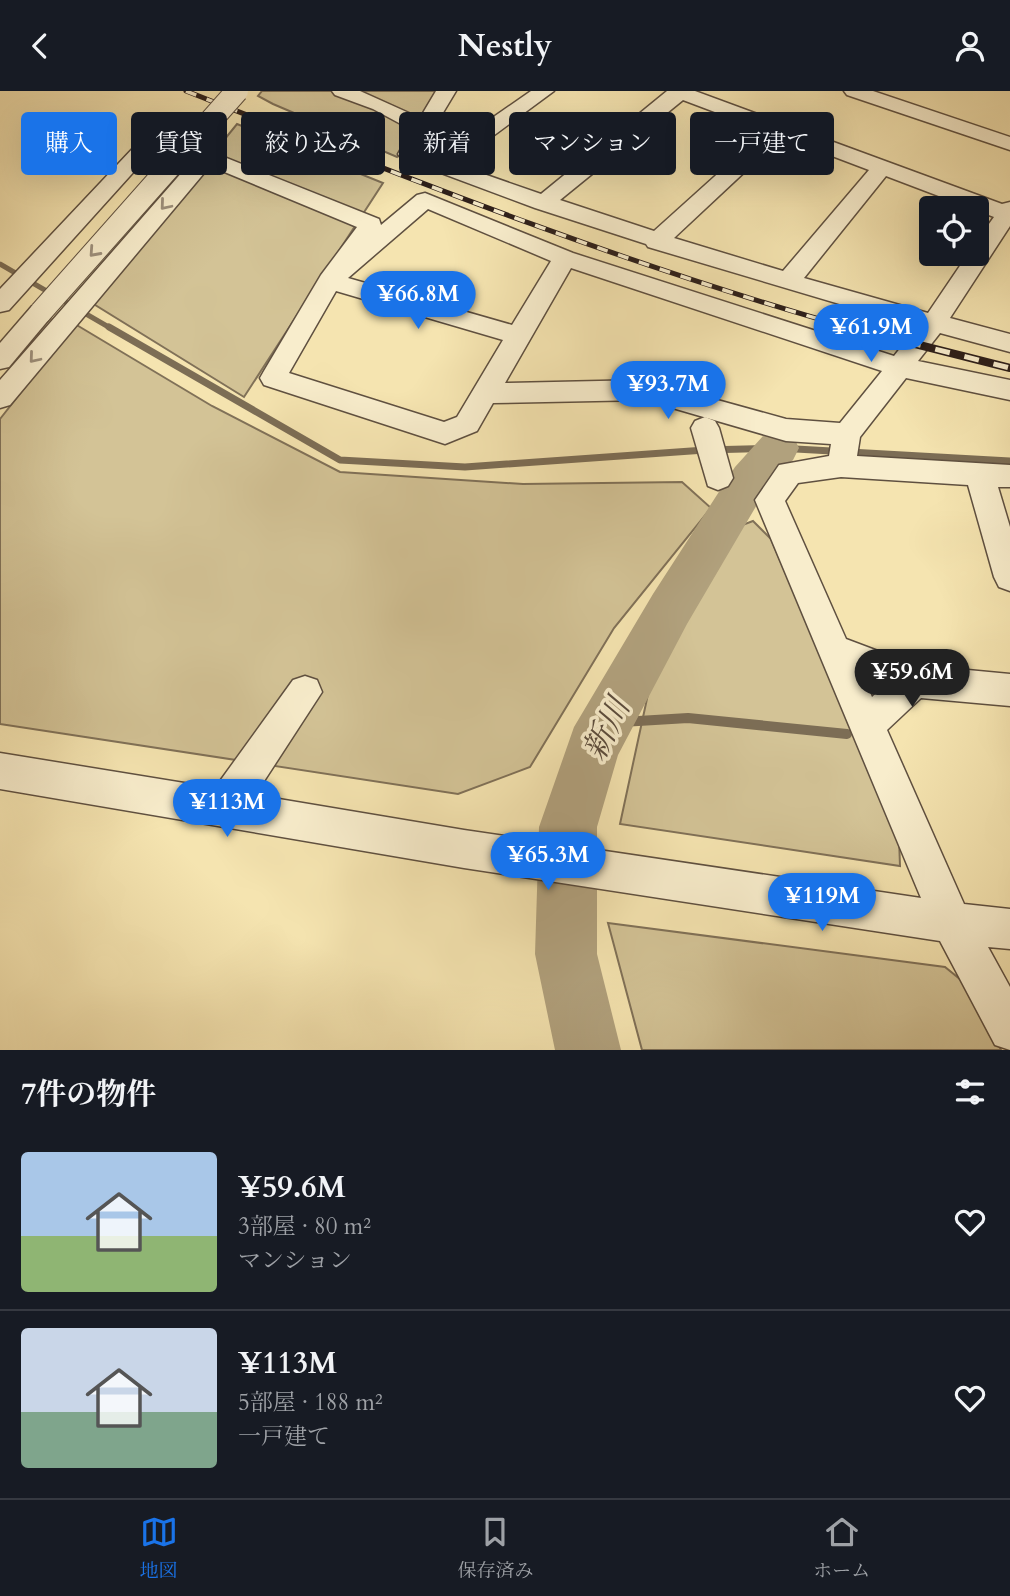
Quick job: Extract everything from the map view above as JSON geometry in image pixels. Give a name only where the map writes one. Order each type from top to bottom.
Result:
[{"type":"street","points":[[0,360],[23,294],[217,91]]},
{"type":"street","points":[[23,294],[237,91]]},
{"type":"street","points":[[342,91],[369,100],[399,115]]},
{"type":"street","points":[[434,112],[446,91]]},
{"type":"street","points":[[495,126],[544,91]]},
{"type":"street","points":[[543,203],[680,91],[735,112]]},
{"type":"street","points":[[854,91],[1010,144]]},
{"type":"street","points":[[834,149],[1009,213],[844,451],[789,474],[770,500],[952,923],[1010,1030]]},
{"type":"street","points":[[0,327],[23,294],[131,165]]},
{"type":"street","points":[[227,165],[371,223],[330,281],[273,378],[445,433],[467,424],[565,258]]},
{"type":"street","points":[[788,281],[882,167]]},
{"type":"street","points":[[0,398],[191,175]]},
{"type":"street","points":[[466,175],[656,242],[933,324],[1010,343]]},
{"type":"street","points":[[656,242],[729,175]]},
{"type":"street","points":[[330,281],[425,200],[565,258],[900,367],[1010,390]]},
{"type":"street","points":[[330,281],[519,336]]},
{"type":"street","points":[[485,393],[645,390],[786,430],[844,451],[995,475],[1010,577]]},
{"type":"street","points":[[705,428],[718,478]]},
{"type":"street","points":[[833,649],[915,681],[1010,690]]},
{"type":"street","points":[[866,725],[915,681]]},
{"type":"street","points":[[224,808],[305,692]]},
{"type":"street","points":[[0,771],[464,849],[952,923],[1010,929]]},
{"type":"shaded area","points":[[262,91],[436,91],[424,112],[399,112],[397,157],[385,152],[385,112],[292,112],[258,96]]},
{"type":"shaded area","points":[[237,124],[241,126],[241,175],[363,175],[383,183],[244,397],[92,303],[196,175],[227,175],[227,136]]},
{"type":"shaded area","points":[[75,324],[212,406],[340,472],[523,484],[682,482],[711,508],[614,628],[530,767],[458,794],[0,724],[0,419]]},
{"type":"shaded area","points":[[753,521],[771,539],[899,838],[900,866],[620,824],[648,694],[694,593],[737,527]]},
{"type":"shaded area","points":[[608,923],[945,967],[972,989],[1001,1050],[642,1050]]},
{"type":"waterway","points":[[0,264],[112,329]]},
{"type":"waterway","points":[[109,327],[340,460],[465,467],[705,450],[778,448],[1010,461]]},
{"type":"waterway","name":"新川","points":[[588,1050],[566,954],[568,827],[593,746],[670,609],[750,479],[778,448]]},
{"type":"waterway","points":[[605,723],[688,718],[847,734]]},
{"type":"railway","points":[[186,91],[434,188],[600,249],[854,329]]},
{"type":"railway","points":[[848,327],[1010,368]]}]
